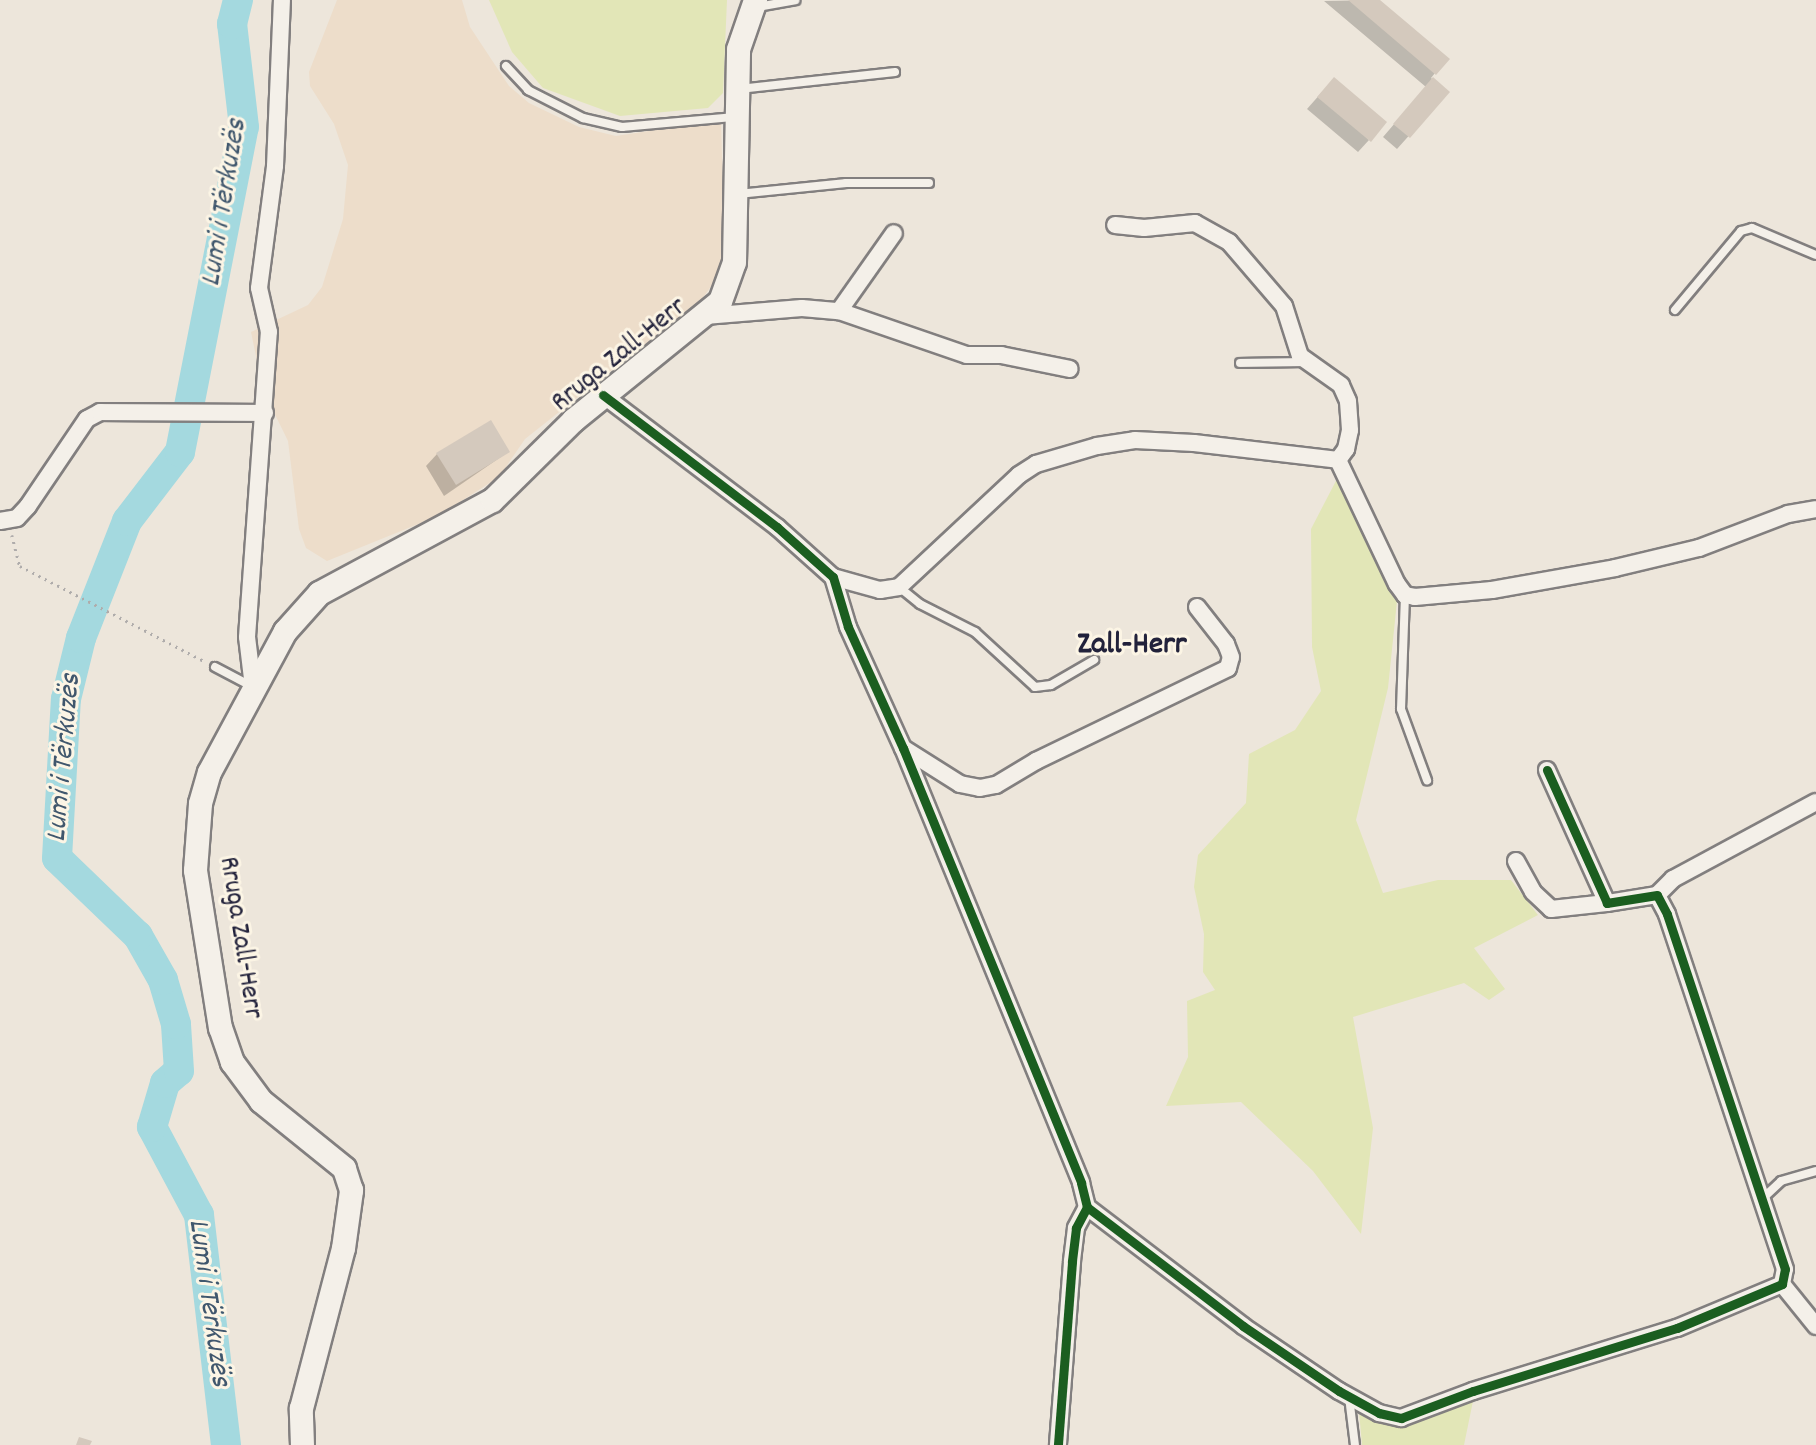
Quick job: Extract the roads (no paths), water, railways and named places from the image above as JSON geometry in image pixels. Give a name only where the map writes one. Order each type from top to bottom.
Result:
[{"type":"street","points":[[253,687],[248,612],[269,332],[259,288],[275,166],[282,0]]},
{"type":"street","name":"Rruga Zall-Herr","points":[[302,1445],[301,1408],[343,1248],[351,1190],[344,1168],[261,1101],[232,1062],[220,1028],[195,870],[200,803],[209,772],[285,631],[319,593],[492,500],[603,395],[705,316],[730,284],[738,49],[753,4]]},
{"type":"street","points":[[1115,225],[1144,228],[1195,223],[1212,229],[1284,306],[1294,343],[1305,362],[1341,385],[1348,401],[1350,430],[1346,449],[1338,460]]},
{"type":"street","points":[[839,311],[894,233]]},
{"type":"street","points":[[705,316],[802,308],[839,311],[967,355],[1001,355],[1070,369]]},
{"type":"street","points":[[603,395],[777,527],[833,577],[880,590],[899,587],[1019,475],[1036,464],[1085,449],[1136,440],[1338,460]]},
{"type":"street","points":[[4,521],[28,506],[88,419],[117,410],[265,413]]},
{"type":"street","points":[[1338,460],[1375,543],[1405,595],[1492,590],[1615,568],[1699,548],[1788,514],[1816,509]]},
{"type":"street","points":[[833,577],[848,627],[903,748],[1081,1183],[1087,1207],[1243,1326],[1349,1397],[1379,1413],[1401,1418],[1424,1413],[1474,1391],[1677,1328],[1782,1284]]},
{"type":"street","points":[[903,748],[960,783],[980,788],[996,785],[1036,761],[1228,668],[1231,657],[1226,643],[1197,607]]},
{"type":"street","points":[[1547,770],[1607,903]]},
{"type":"street","points":[[1516,861],[1533,892],[1551,909],[1657,895],[1673,878],[1816,802]]},
{"type":"street","points":[[1657,895],[1693,985],[1760,1202],[1785,1269],[1782,1284]]},
{"type":"street","points":[[1058,1445],[1076,1228],[1087,1207]]},
{"type":"street","points":[[1782,1284],[1813,1318]]},
{"type":"lane","points":[[753,4],[795,0]]},
{"type":"lane","points":[[506,66],[528,90],[552,105],[609,124],[653,125],[736,117]]},
{"type":"lane","points":[[736,89],[895,72]]},
{"type":"lane","points":[[735,194],[846,183],[929,183]]},
{"type":"lane","points":[[1675,310],[1741,231],[1752,228],[1816,255]]},
{"type":"lane","points":[[1240,363],[1305,362]]},
{"type":"lane","points":[[899,587],[920,604],[975,632],[1035,687],[1051,685],[1094,660]]},
{"type":"lane","points":[[1405,595],[1401,709],[1427,780]]},
{"type":"lane","points":[[215,667],[253,687]]},
{"type":"lane","points":[[1760,1202],[1780,1181],[1816,1171]]},
{"type":"lane","points":[[1349,1397],[1355,1445]]},
{"type":"waterway","name":"Lumi i Tërkuzës","points":[[226,1445],[199,1215],[152,1127],[165,1083],[179,1071],[176,1024],[163,980],[138,936],[57,858],[66,699],[81,638],[127,521],[180,452],[244,127],[232,24],[238,0]]},
{"type":"district","name":"Zall-Herr","points":[[1132,646]]}]
